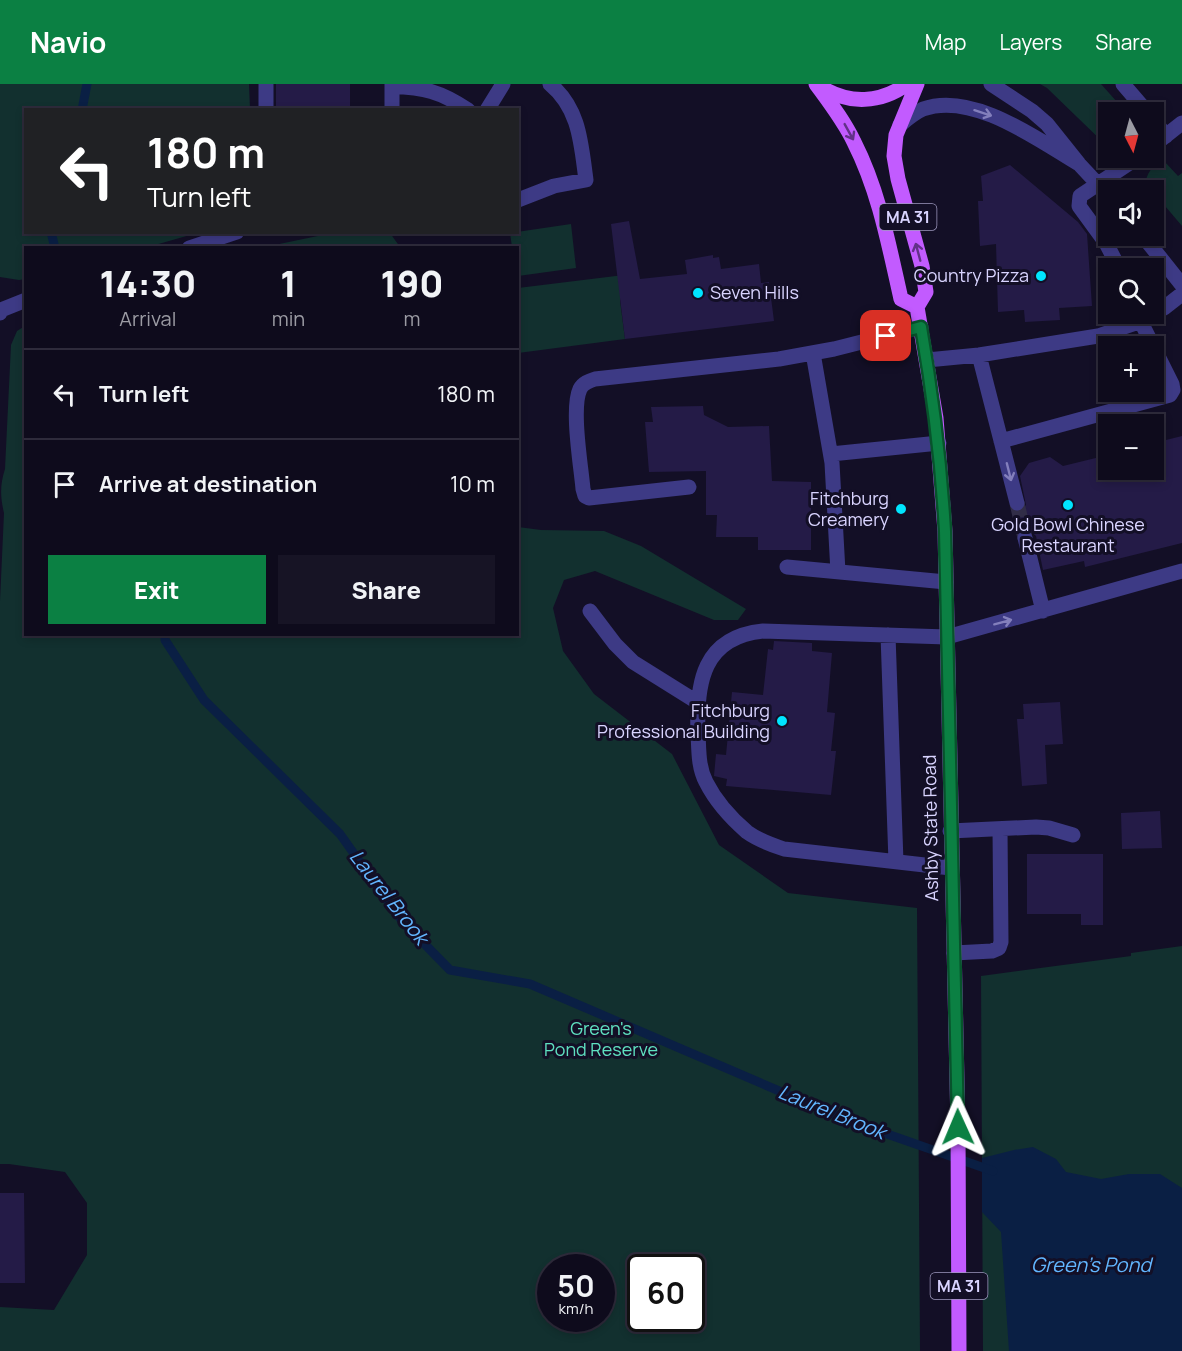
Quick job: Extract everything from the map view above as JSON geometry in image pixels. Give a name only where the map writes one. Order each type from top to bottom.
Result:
[{"type":"main road","points":[[816,84],[842,97],[857,100],[886,96],[907,84]]},
{"type":"main road","points":[[816,84],[842,120],[863,162],[879,208],[901,299],[917,307]]},
{"type":"main road","name":"Ashby State Road","points":[[917,84],[900,125],[894,145],[894,156],[922,266],[926,292],[917,307],[939,443],[945,531],[958,1127],[959,1351]]},
{"type":"street","points":[[266,84],[266,108]]},
{"type":"street","points":[[489,108],[503,84]]},
{"type":"street","points":[[519,200],[554,186],[586,180],[577,121],[563,97],[550,84]]},
{"type":"street","points":[[992,84],[1047,124],[1079,164],[1098,183],[1080,196],[1079,206],[1098,232]]},
{"type":"street","points":[[1123,84],[1138,102]]},
{"type":"street","points":[[392,108],[392,85],[421,88],[443,95],[465,108]]},
{"type":"street","points":[[871,99],[912,99],[960,107],[998,118],[1079,164]]},
{"type":"street","points":[[900,125],[925,108],[960,107]]},
{"type":"street","points":[[1164,133],[1166,136],[1182,123]]},
{"type":"street","points":[[1103,180],[1121,168]]},
{"type":"street","points":[[195,246],[231,234]]},
{"type":"street","points":[[1151,246],[1182,285]]},
{"type":"street","points":[[1164,308],[1182,294]]},
{"type":"street","points":[[0,313],[1,310],[24,301]]},
{"type":"street","points":[[927,360],[979,356],[1098,336],[1125,324]]},
{"type":"street","points":[[689,487],[585,496],[577,405],[584,383],[595,379],[710,368],[813,353],[921,327]]},
{"type":"street","points":[[813,353],[831,454],[838,572]]},
{"type":"street","points":[[979,356],[1017,503]]},
{"type":"street","points":[[1164,368],[1173,390],[1170,395],[1164,397]]},
{"type":"street","points":[[1001,441],[1144,402]]},
{"type":"street","points":[[831,454],[939,443]]},
{"type":"street","points":[[1025,538],[1043,611]]},
{"type":"street","points":[[787,567],[946,582]]},
{"type":"street","points":[[951,868],[784,849],[765,842],[747,831],[716,799],[699,764],[697,702],[699,684],[707,667],[724,644],[749,633],[763,631],[947,637],[1182,571]]},
{"type":"street","points":[[590,611],[615,644],[633,662],[697,702]]},
{"type":"street","points":[[888,635],[896,862]]},
{"type":"street","points":[[950,831],[1049,828],[1073,835]]},
{"type":"street","points":[[954,953],[992,951],[999,948],[1000,829]]},
{"type":"green space","points":[[0,84],[249,84],[250,108],[24,108],[24,234],[194,234],[152,246],[24,246],[24,279],[0,277]]},
{"type":"green space","points":[[1040,84],[1101,84],[1117,102],[1098,102],[1098,137]]},
{"type":"green space","points":[[1164,161],[1178,176],[1182,173],[1182,226],[1164,205],[1164,180],[1146,180],[1150,170],[1164,168]]},
{"type":"green space","points":[[571,224],[576,268],[519,276],[519,246],[512,246],[510,234],[519,234],[519,232]]},
{"type":"green space","points":[[327,234],[391,234],[399,246],[270,246]]},
{"type":"green space","points":[[624,275],[620,301],[625,339],[519,353],[519,288]]},
{"type":"green space","name":"Green's Pond Reserve","points":[[24,327],[24,636],[519,636],[519,527],[541,530],[604,531],[641,546],[746,609],[738,620],[714,620],[595,571],[564,580],[553,608],[563,651],[594,694],[672,754],[719,845],[788,893],[917,908],[920,1351],[0,1351],[0,1307],[54,1310],[87,1255],[87,1203],[65,1172],[0,1164],[0,601],[4,513],[1,491],[5,469],[11,345],[17,331]]},
{"type":"green space","points":[[1182,946],[1182,1351],[983,1351],[981,976],[1131,956],[1131,953]]},
{"type":"water","name":"Green's Pond","points":[[1033,1147],[1056,1159],[1066,1172],[1101,1179],[1129,1174],[1160,1174],[1182,1188],[1182,1351],[1009,1351],[1001,1232],[982,1212],[982,1158]]},
{"type":"building","points":[[276,84],[350,84],[350,108],[276,108]]},
{"type":"building","points":[[1010,165],[1078,222],[1087,234],[1092,306],[1059,308],[1060,320],[1025,322],[1024,310],[998,312],[996,244],[980,246],[978,201],[983,201],[981,176]]},
{"type":"building","name":"Seven Hills","points":[[629,221],[640,279],[687,274],[685,260],[713,255],[713,258],[719,257],[721,269],[759,264],[761,283],[769,282],[774,321],[625,339],[611,224]]},
{"type":"building","points":[[703,406],[704,415],[728,427],[769,426],[772,481],[811,482],[811,550],[758,550],[758,537],[716,537],[717,515],[706,515],[706,471],[649,472],[645,422],[653,422],[651,407]]},
{"type":"building","points":[[1182,436],[1182,543],[1085,567],[1084,561],[1043,570],[1036,536],[1028,529],[1020,530],[1016,512],[1023,510],[1026,505],[1020,476],[1029,463],[1050,457],[1063,466],[1098,457],[1098,480],[1164,480],[1164,440]]},
{"type":"building","name":"Fitchburg Professional Building","points":[[774,641],[812,643],[812,651],[832,653],[827,712],[835,713],[831,751],[836,751],[831,795],[726,786],[727,779],[714,776],[716,754],[726,755],[732,692],[763,695],[768,649],[773,650]]},
{"type":"building","points":[[1060,702],[1063,744],[1045,745],[1047,784],[1022,786],[1017,719],[1024,719],[1023,704]]},
{"type":"building","points":[[1160,811],[1162,848],[1122,849],[1121,813]]},
{"type":"building","points":[[1027,854],[1103,854],[1103,925],[1081,925],[1081,914],[1027,914]]},
{"type":"building","points":[[0,1193],[24,1193],[25,1283],[0,1283]]},
{"type":"waterway","name":"Laurel Brook","points":[[82,108],[87,84]]},
{"type":"waterway","name":"Laurel Brook","points":[[52,234],[54,246]]},
{"type":"waterway","name":"Laurel Brook","points":[[165,636],[165,640],[204,700],[340,834],[402,921],[450,970],[530,984],[847,1120],[993,1171]]},
{"type":"tunnel","points":[[1017,503],[1025,538]]},
{"type":"place","name":"Country Pizza","points":[[1041,276]]},
{"type":"place","name":"Seven Hills","points":[[698,293]]},
{"type":"place","name":"Gold Bowl Chinese Restaurant","points":[[1068,505]]},
{"type":"place","name":"Fitchburg Creamery","points":[[901,509]]},
{"type":"place","name":"Fitchburg Professional Building","points":[[782,721]]},
{"type":"route","points":[[886,336],[921,327],[932,388],[941,468],[945,531],[958,1127]]}]
